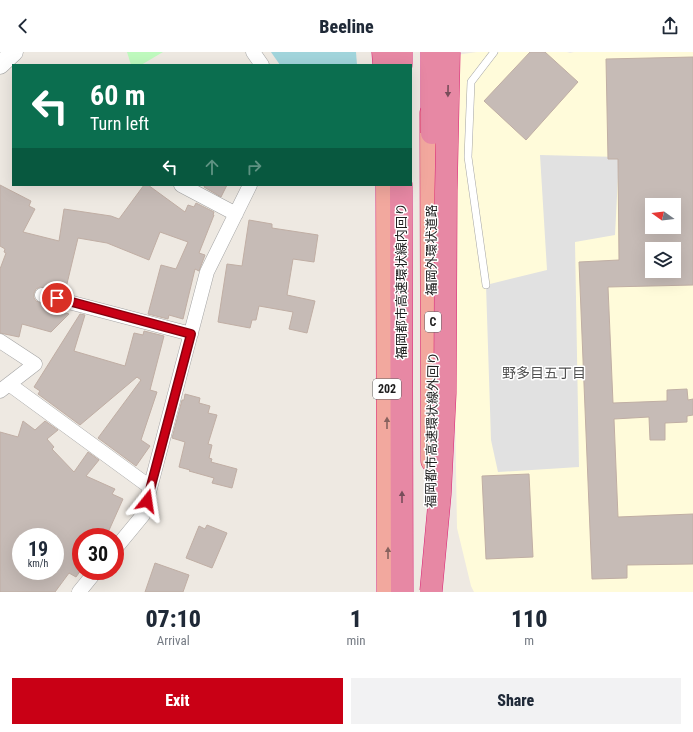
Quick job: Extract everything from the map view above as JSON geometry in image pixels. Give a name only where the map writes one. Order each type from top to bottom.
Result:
[{"type":"highway","points":[[383,52],[384,64]]},
{"type":"highway","points":[[388,52],[388,64]]},
{"type":"highway","points":[[401,52],[401,64]]},
{"type":"highway","name":"福岡都市高速環状線外回り","points":[[431,592],[433,346],[432,52]]},
{"type":"highway","points":[[431,592],[440,494],[445,393],[446,199],[449,52]]},
{"type":"highway","name":"202","points":[[387,186],[388,592]]},
{"type":"highway","points":[[391,186],[401,343]]},
{"type":"highway","name":"福岡都市高速環状線内回り","points":[[401,186],[402,592]]},
{"type":"street","points":[[253,52],[261,64]]},
{"type":"street","points":[[183,186],[236,214]]},
{"type":"street","points":[[124,538],[143,515],[207,272],[250,186]]},
{"type":"street","points":[[42,294],[191,334]]},
{"type":"street","points":[[0,342],[35,364],[4,388],[150,487]]},
{"type":"street","points":[[79,592],[89,580]]},
{"type":"lane","points":[[486,285],[468,157],[471,82],[494,52]]},
{"type":"shaded area","points":[[477,52],[693,52],[693,592],[474,592],[471,586],[457,528],[449,56]]},
{"type":"shaded area","points":[[540,155],[619,157],[615,235],[575,242],[579,467],[498,472],[491,440],[486,285],[547,270]]},
{"type":"green space","points":[[127,52],[163,52],[143,64],[131,64]]},
{"type":"water","points":[[271,52],[356,52],[357,64],[279,64]]},
{"type":"building","points":[[530,52],[545,52],[578,82],[526,140],[484,101]]},
{"type":"building","points":[[693,57],[693,285],[608,287],[613,403],[667,401],[667,390],[687,389],[688,400],[693,399],[693,415],[687,416],[687,422],[665,423],[665,440],[650,440],[649,417],[614,419],[618,517],[693,514],[693,564],[627,565],[627,578],[592,579],[579,262],[619,260],[618,159],[608,159],[606,59]]},
{"type":"building","points":[[0,185],[31,201],[29,206],[35,209],[23,232],[59,241],[64,209],[111,216],[119,219],[143,186],[149,186],[185,212],[188,205],[194,207],[196,203],[214,212],[199,253],[205,255],[199,271],[195,269],[183,319],[169,315],[168,319],[148,314],[161,265],[176,269],[188,242],[160,232],[149,260],[107,243],[78,238],[65,292],[40,287],[36,289],[34,293],[34,298],[36,301],[60,309],[60,311],[69,314],[51,332],[22,324],[19,337],[0,333],[0,269],[6,253],[4,252],[5,249],[0,246]]},
{"type":"building","points":[[204,186],[226,186],[221,197]]},
{"type":"building","points":[[249,220],[272,224],[272,228],[318,235],[314,262],[293,259],[287,295],[315,301],[307,333],[289,329],[293,312],[259,306],[256,320],[252,320],[250,328],[218,322],[227,264],[242,266]]},
{"type":"building","points":[[80,314],[85,315],[74,351],[125,366],[134,333],[143,335],[144,331],[164,336],[150,390],[157,392],[141,440],[150,446],[136,466],[98,438],[141,380],[137,377],[80,425],[38,394],[40,391],[34,387]]},
{"type":"building","points":[[185,394],[200,398],[199,403],[210,406],[208,413],[217,415],[208,444],[212,445],[209,458],[212,459],[211,462],[237,469],[232,488],[212,483],[214,478],[179,467],[185,442],[172,438]]},
{"type":"building","points":[[23,421],[35,430],[45,421],[58,430],[47,439],[54,447],[52,449],[74,472],[88,452],[99,460],[86,476],[115,489],[112,494],[123,499],[110,528],[72,528],[72,575],[69,573],[64,580],[64,528],[12,528],[12,580],[64,580],[55,592],[0,592],[0,432],[18,437]]},
{"type":"building","points":[[529,474],[533,557],[486,559],[482,476]]},
{"type":"building","points":[[207,525],[227,533],[212,568],[186,558],[199,526],[205,529]]},
{"type":"building","points":[[155,563],[189,575],[183,592],[145,592]]},
{"type":"district","name":"野多目五丁目","points":[[544,373]]},
{"type":"route","points":[[57,298],[191,334],[147,501]]}]
